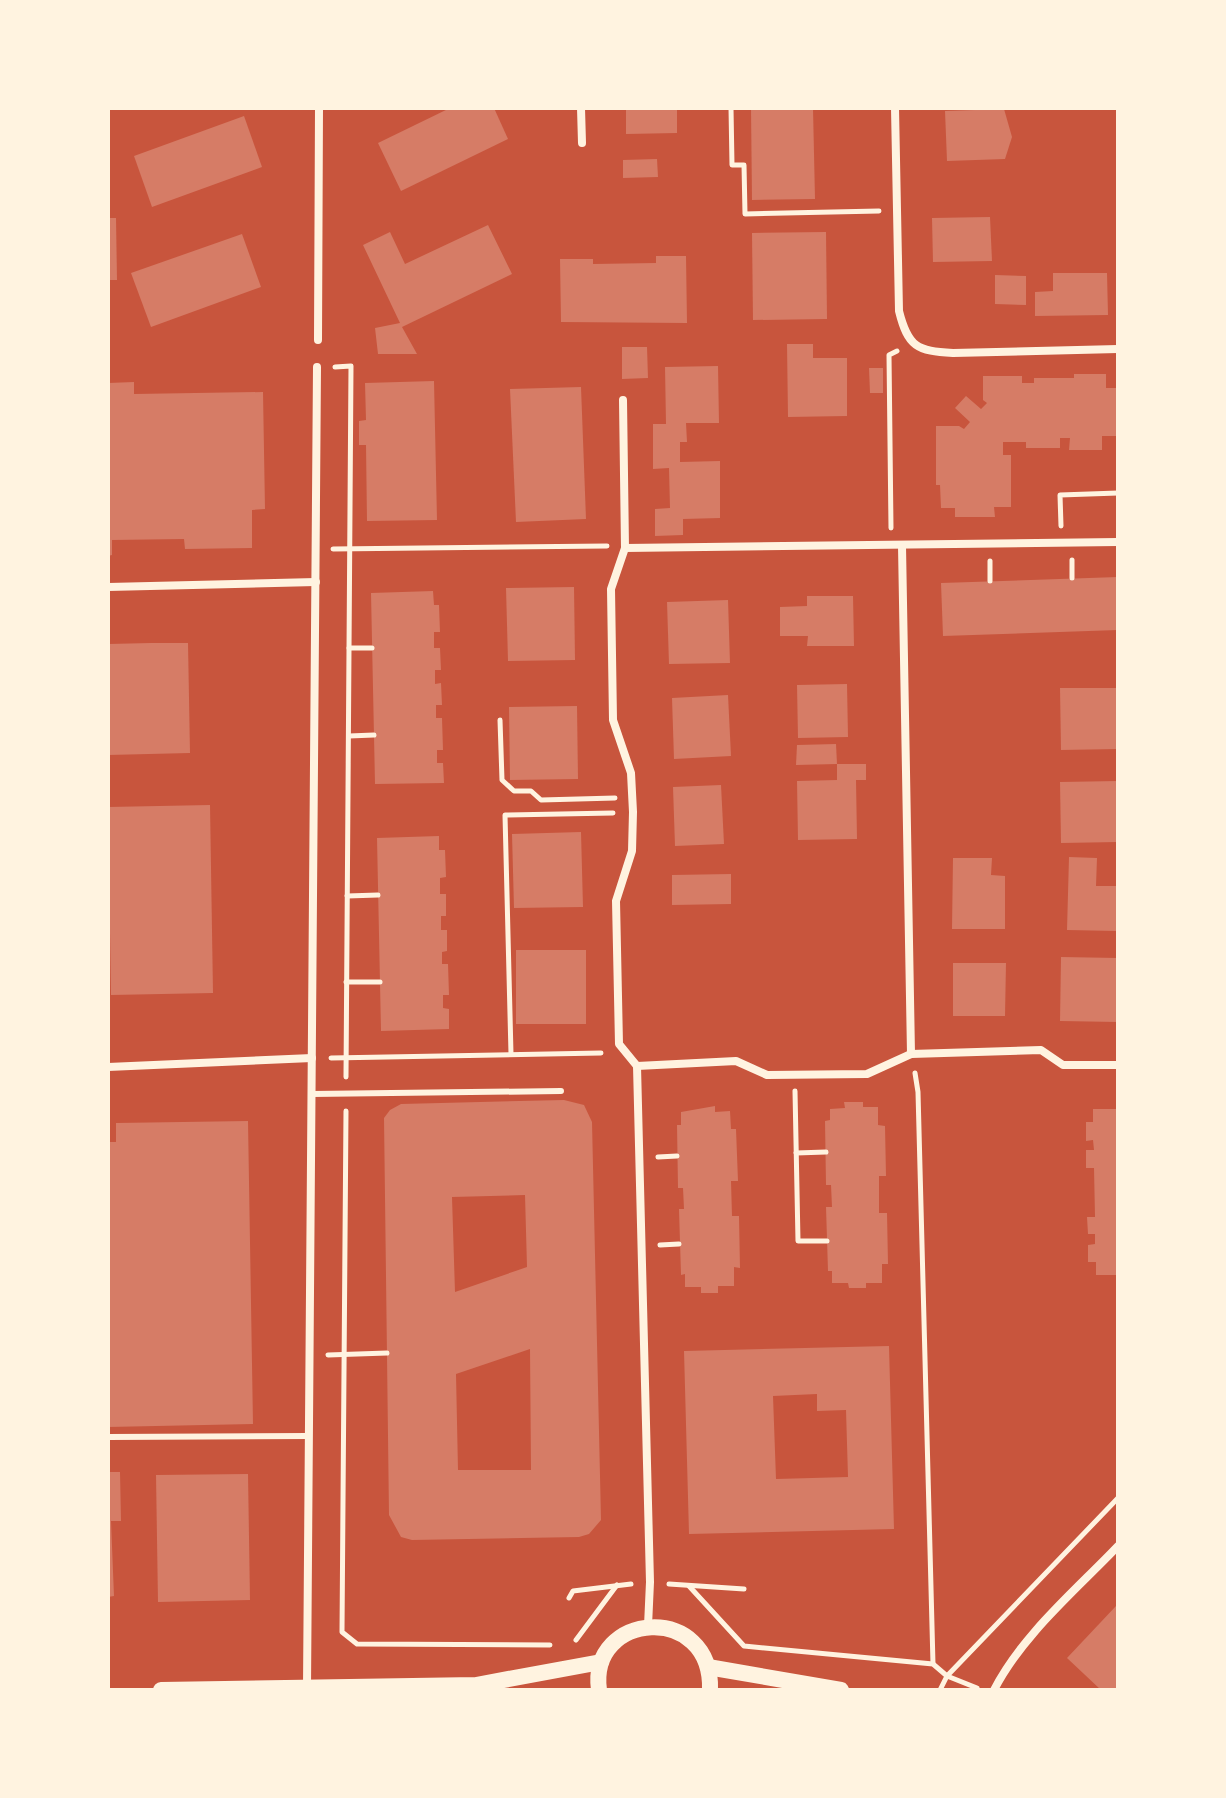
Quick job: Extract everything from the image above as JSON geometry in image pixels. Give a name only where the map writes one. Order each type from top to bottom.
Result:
[{"type":"main road","points":[[599,1690],[601,1662],[612,1644],[628,1632],[648,1626],[667,1627],[685,1636],[699,1649],[708,1667],[710,1690]]},
{"type":"main road","points":[[161,1690],[476,1685],[601,1662]]},
{"type":"main road","points":[[708,1667],[841,1690]]},
{"type":"main road","points":[[476,1685],[499,1690]]},
{"type":"street","points":[[318,340],[319,108]]},
{"type":"street","points":[[581,108],[582,143]]},
{"type":"street","points":[[895,108],[899,311],[904,333],[912,343],[926,352],[953,353],[1118,349]]},
{"type":"street","points":[[307,1688],[317,367]]},
{"type":"street","points":[[623,400],[625,548],[611,589],[613,720],[631,773],[633,812],[632,851],[616,901],[619,1044],[637,1066],[650,1582],[648,1626]]},
{"type":"street","points":[[625,548],[1118,542]]},
{"type":"street","points":[[902,546],[911,1054]]},
{"type":"street","points":[[108,587],[316,582]]},
{"type":"street","points":[[637,1066],[736,1061],[767,1075],[867,1074],[911,1054],[1041,1050],[1063,1065],[1118,1065]]},
{"type":"street","points":[[108,1067],[312,1058]]},
{"type":"street","points":[[994,1690],[1006,1667],[1031,1636],[1118,1546]]},
{"type":"lane","points":[[312,1094],[561,1091]]},
{"type":"lane","points":[[108,1437],[309,1436]]},
{"type":"path","points":[[731,108],[732,165],[744,165],[745,214],[896,211]]},
{"type":"path","points":[[902,546],[891,527],[889,355],[912,343]]},
{"type":"path","points":[[317,367],[351,366],[342,1632],[357,1644],[537,1645],[578,1640],[617,1585]]},
{"type":"path","points":[[1062,543],[1060,495],[1118,493]]},
{"type":"path","points":[[316,549],[625,548]]},
{"type":"path","points":[[349,648],[372,648]]},
{"type":"path","points":[[500,720],[502,780],[514,791],[531,791],[541,800],[632,797]]},
{"type":"path","points":[[349,736],[374,735]]},
{"type":"path","points":[[511,1054],[505,815],[633,812]]},
{"type":"path","points":[[347,896],[378,895]]},
{"type":"path","points":[[346,982],[380,982]]},
{"type":"path","points":[[312,1058],[608,1053],[619,1044]]},
{"type":"path","points":[[911,1054],[918,1092],[933,1664]]},
{"type":"path","points":[[794,1075],[798,1241],[827,1241]]},
{"type":"path","points":[[796,1153],[826,1152]]},
{"type":"path","points":[[309,1356],[387,1353]]},
{"type":"path","points":[[940,1690],[947,1676],[1118,1498]]},
{"type":"path","points":[[689,1586],[744,1646],[933,1664],[964,1685],[986,1690]]},
{"type":"building","points":[[450,108],[494,108],[508,139],[401,191],[378,143]]},
{"type":"building","points":[[626,108],[677,108],[677,133],[626,134]]},
{"type":"building","points":[[751,108],[813,108],[815,199],[752,200]]},
{"type":"building","points":[[1004,109],[1012,137],[1005,159],[947,161],[945,111]]},
{"type":"building","points":[[244,116],[262,167],[152,207],[134,156]]},
{"type":"building","points":[[657,159],[658,177],[623,178],[623,160]]},
{"type":"building","points":[[990,217],[992,261],[933,262],[932,218]]},
{"type":"building","points":[[108,218],[116,218],[117,280],[108,280]]},
{"type":"building","points":[[488,225],[512,274],[402,327],[417,354],[378,354],[375,328],[400,323],[363,245],[390,232],[405,264]]},
{"type":"building","points":[[826,232],[827,319],[753,320],[752,233]]},
{"type":"building","points":[[242,234],[261,287],[151,327],[131,273]]},
{"type":"building","points":[[656,256],[686,256],[687,323],[561,322],[560,259],[593,259],[593,264],[656,263]]},
{"type":"building","points":[[1053,273],[1107,273],[1108,315],[1035,316],[1035,292],[1053,291]]},
{"type":"building","points":[[995,275],[1026,276],[1026,305],[995,304]]},
{"type":"building","points":[[787,344],[813,344],[813,358],[847,358],[847,416],[788,417]]},
{"type":"building","points":[[622,347],[647,347],[648,378],[622,379]]},
{"type":"building","points":[[718,366],[719,423],[686,423],[687,442],[680,442],[680,462],[720,461],[720,518],[683,519],[683,535],[655,536],[655,509],[670,508],[669,468],[653,469],[653,424],[666,424],[665,367]]},
{"type":"building","points":[[869,368],[883,368],[883,393],[870,393]]},
{"type":"building","points":[[1074,374],[1106,374],[1106,388],[1117,388],[1117,436],[1102,436],[1102,450],[1069,450],[1070,438],[1060,438],[1060,448],[1026,448],[1026,442],[1003,442],[1003,455],[1011,455],[1011,507],[994,507],[995,517],[955,517],[955,508],[941,508],[940,485],[936,485],[936,426],[959,426],[964,429],[970,422],[955,408],[966,396],[981,409],[987,403],[983,400],[983,376],[1022,376],[1022,383],[1034,383],[1034,378],[1074,378]]},
{"type":"building","points":[[434,381],[437,520],[367,521],[366,445],[359,445],[359,421],[366,420],[365,383]]},
{"type":"building","points":[[134,382],[134,394],[263,392],[265,509],[252,510],[252,548],[185,549],[184,539],[112,540],[112,555],[108,556],[108,383]]},
{"type":"building","points":[[581,387],[586,519],[516,522],[510,389]]},
{"type":"building","points":[[1118,577],[1118,630],[943,636],[941,583]]},
{"type":"building","points":[[574,587],[575,660],[508,661],[506,588]]},
{"type":"building","points":[[433,591],[434,605],[439,605],[440,632],[434,632],[434,648],[440,648],[441,670],[435,670],[435,684],[441,683],[442,705],[436,705],[436,718],[442,718],[443,750],[437,750],[437,763],[443,763],[444,783],[375,784],[371,593]]},
{"type":"building","points":[[807,596],[853,596],[854,646],[807,646],[808,636],[780,636],[780,607],[807,606]]},
{"type":"building","points":[[728,600],[730,663],[669,664],[667,602]]},
{"type":"building","points":[[188,643],[190,753],[108,755],[108,644]]},
{"type":"building","points":[[847,684],[848,737],[798,738],[797,685]]},
{"type":"building","points":[[1060,688],[1118,688],[1118,749],[1061,750]]},
{"type":"building","points":[[728,695],[731,756],[674,759],[672,698]]},
{"type":"building","points":[[577,706],[578,779],[510,780],[509,707]]},
{"type":"building","points":[[836,744],[837,764],[796,765],[797,745]]},
{"type":"building","points":[[837,764],[866,764],[866,780],[856,780],[857,839],[798,840],[797,781],[837,780]]},
{"type":"building","points":[[1118,781],[1118,842],[1061,843],[1060,782]]},
{"type":"building","points":[[721,785],[724,844],[675,846],[673,787]]},
{"type":"building","points":[[210,805],[213,993],[111,995],[108,807]]},
{"type":"building","points":[[581,832],[583,907],[514,908],[512,834]]},
{"type":"building","points":[[439,836],[439,850],[445,850],[446,877],[440,878],[440,894],[446,894],[446,916],[441,916],[441,930],[447,930],[447,951],[442,952],[442,964],[448,964],[449,995],[443,995],[443,1008],[449,1009],[449,1029],[381,1031],[377,838]]},
{"type":"building","points":[[1069,857],[1097,858],[1096,886],[1118,886],[1117,931],[1067,930]]},
{"type":"building","points":[[953,858],[992,858],[991,875],[1005,876],[1005,929],[952,929]]},
{"type":"building","points":[[731,874],[731,904],[672,905],[672,875]]},
{"type":"building","points":[[516,950],[586,950],[586,1024],[516,1024]]},
{"type":"building","points":[[1061,957],[1118,958],[1118,1022],[1060,1021]]},
{"type":"building","points":[[953,963],[1006,963],[1005,1016],[953,1016]]},
{"type":"building","points":[[564,1100],[584,1105],[592,1122],[601,1520],[589,1534],[579,1537],[412,1540],[401,1537],[389,1515],[384,1118],[401,1104]],"holes":[[[525,1195],[527,1267],[455,1292],[452,1197]],[[530,1349],[531,1470],[458,1470],[456,1374]]]},
{"type":"building","points":[[844,1102],[863,1102],[863,1107],[878,1107],[878,1125],[885,1126],[886,1176],[879,1176],[879,1213],[887,1213],[888,1264],[882,1264],[882,1283],[866,1283],[866,1288],[849,1288],[848,1283],[832,1283],[832,1271],[828,1271],[826,1207],[832,1207],[831,1185],[826,1185],[825,1121],[830,1120],[830,1109],[845,1108]]},
{"type":"building","points":[[715,1106],[715,1112],[730,1111],[731,1129],[736,1129],[738,1181],[731,1181],[732,1216],[739,1216],[740,1268],[734,1267],[734,1286],[718,1286],[718,1293],[701,1293],[701,1287],[685,1287],[685,1274],[681,1275],[679,1209],[684,1209],[683,1188],[678,1188],[677,1125],[681,1125],[681,1112]]},
{"type":"building","points":[[1093,1109],[1118,1109],[1118,1275],[1096,1275],[1096,1262],[1088,1262],[1088,1245],[1095,1244],[1095,1234],[1088,1234],[1087,1217],[1095,1217],[1094,1168],[1086,1168],[1086,1150],[1094,1150],[1093,1140],[1086,1141],[1086,1122],[1093,1122]]},
{"type":"building","points":[[248,1121],[253,1424],[108,1427],[108,1142],[116,1142],[116,1123]]},
{"type":"building","points":[[889,1346],[894,1529],[689,1534],[684,1351]],"holes":[[[817,1394],[817,1411],[846,1410],[848,1477],[776,1479],[773,1396]]]},
{"type":"building","points":[[108,1472],[120,1472],[121,1521],[111,1521],[114,1596],[108,1597]]},
{"type":"building","points":[[248,1474],[250,1600],[158,1602],[156,1475]]},
{"type":"building","points":[[1116,1606],[1118,1690],[1101,1690],[1067,1658]]}]
